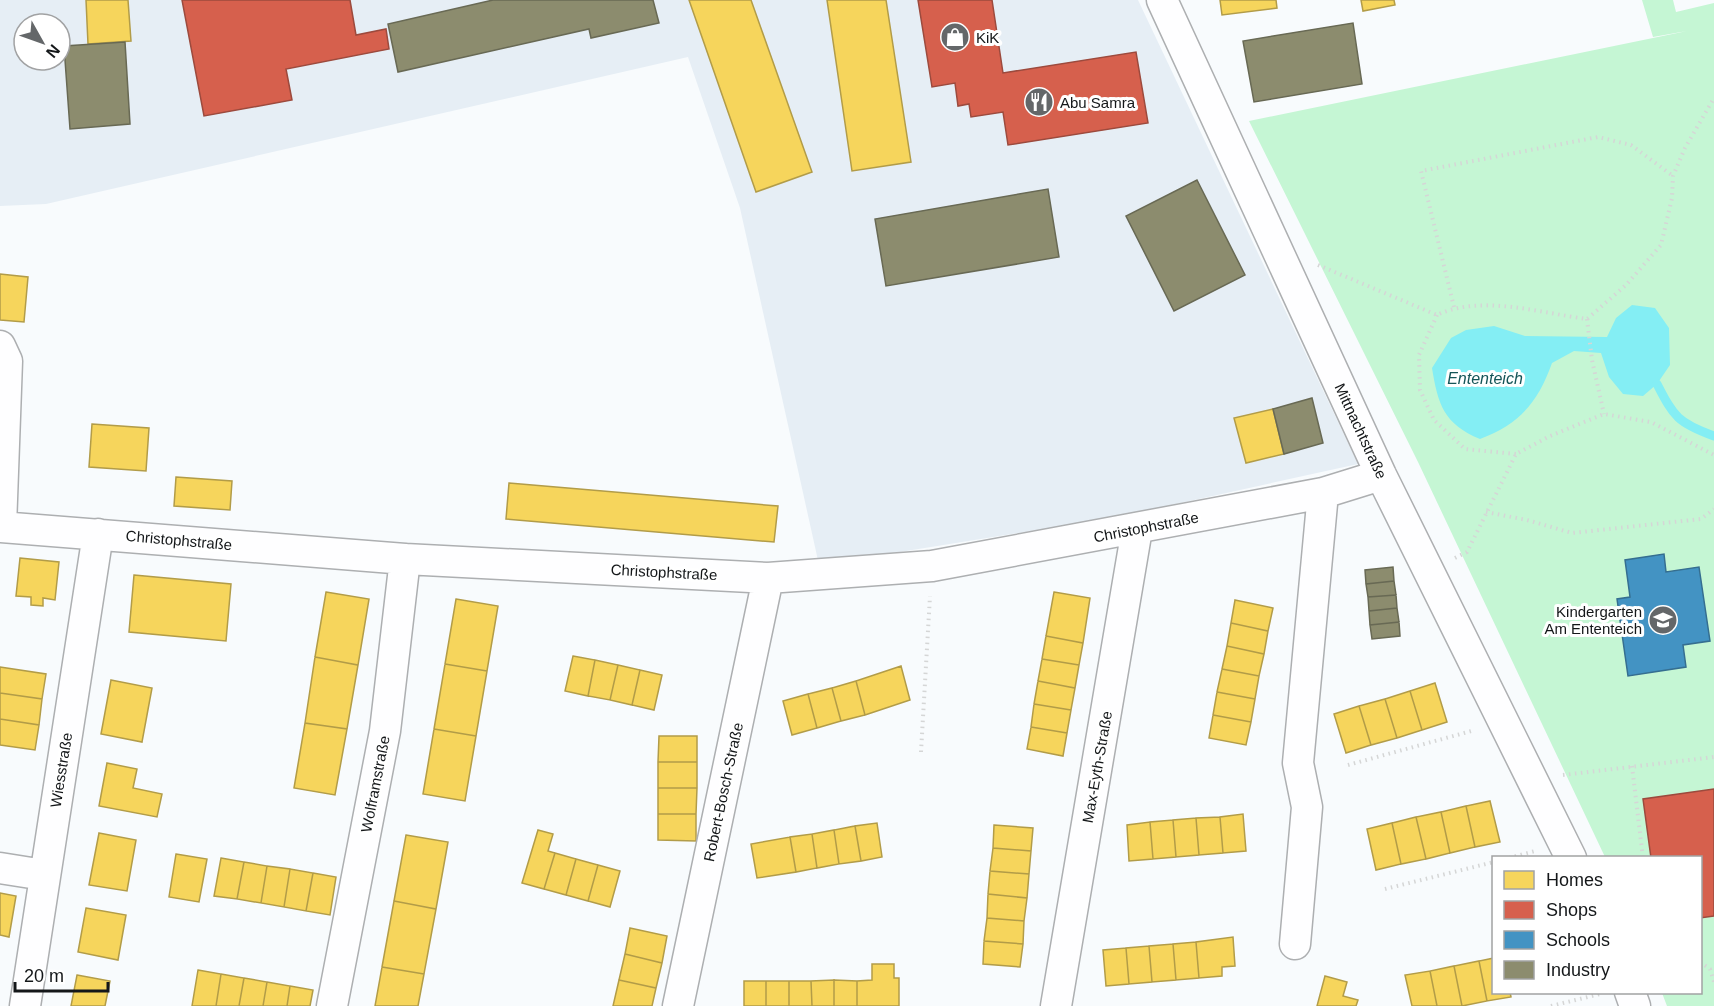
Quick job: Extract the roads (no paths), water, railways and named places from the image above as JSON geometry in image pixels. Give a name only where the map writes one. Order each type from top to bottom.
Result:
[{"type":"street","name":"Mittnachtstraße","points":[[1162,0],[1381,475],[1570,856]]},
{"type":"street","points":[[0,346],[7,361],[0,527]]},
{"type":"street","name":"Christophstraße","points":[[0,527],[405,559],[768,578],[932,566],[1323,493],[1381,475]]},
{"type":"street","points":[[1295,944],[1307,807],[1298,763],[1323,493]]},
{"type":"street","name":"Max-Eyth-Straße","points":[[1056,1006],[1137,529]]},
{"type":"street","name":"Wiesstraße","points":[[25,1006],[98,534]]},
{"type":"street","name":"Wolframstraße","points":[[333,1006],[385,731],[405,559]]},
{"type":"street","name":"Robert-Bosch-Straße","points":[[678,1006],[768,578]]},
{"type":"street","points":[[0,868],[44,875]]},
{"type":"water","name":"Ententeich","points":[[1632,305],[1655,308],[1669,328],[1670,365],[1657,384],[1643,396],[1623,394],[1609,377],[1601,353],[1574,351],[1552,363],[1534,400],[1517,419],[1480,439],[1458,427],[1440,403],[1432,368],[1451,338],[1466,330],[1494,326],[1525,336],[1607,337],[1616,318]]},
{"type":"waterway","points":[[1657,384],[1678,418],[1714,436]]},
{"type":"place","name":"KiK","points":[[955,37]]},
{"type":"place","name":"Abu Samra","points":[[1039,102]]},
{"type":"place","name":"Kindergarten Am Ententeich","points":[[1663,620]]}]
